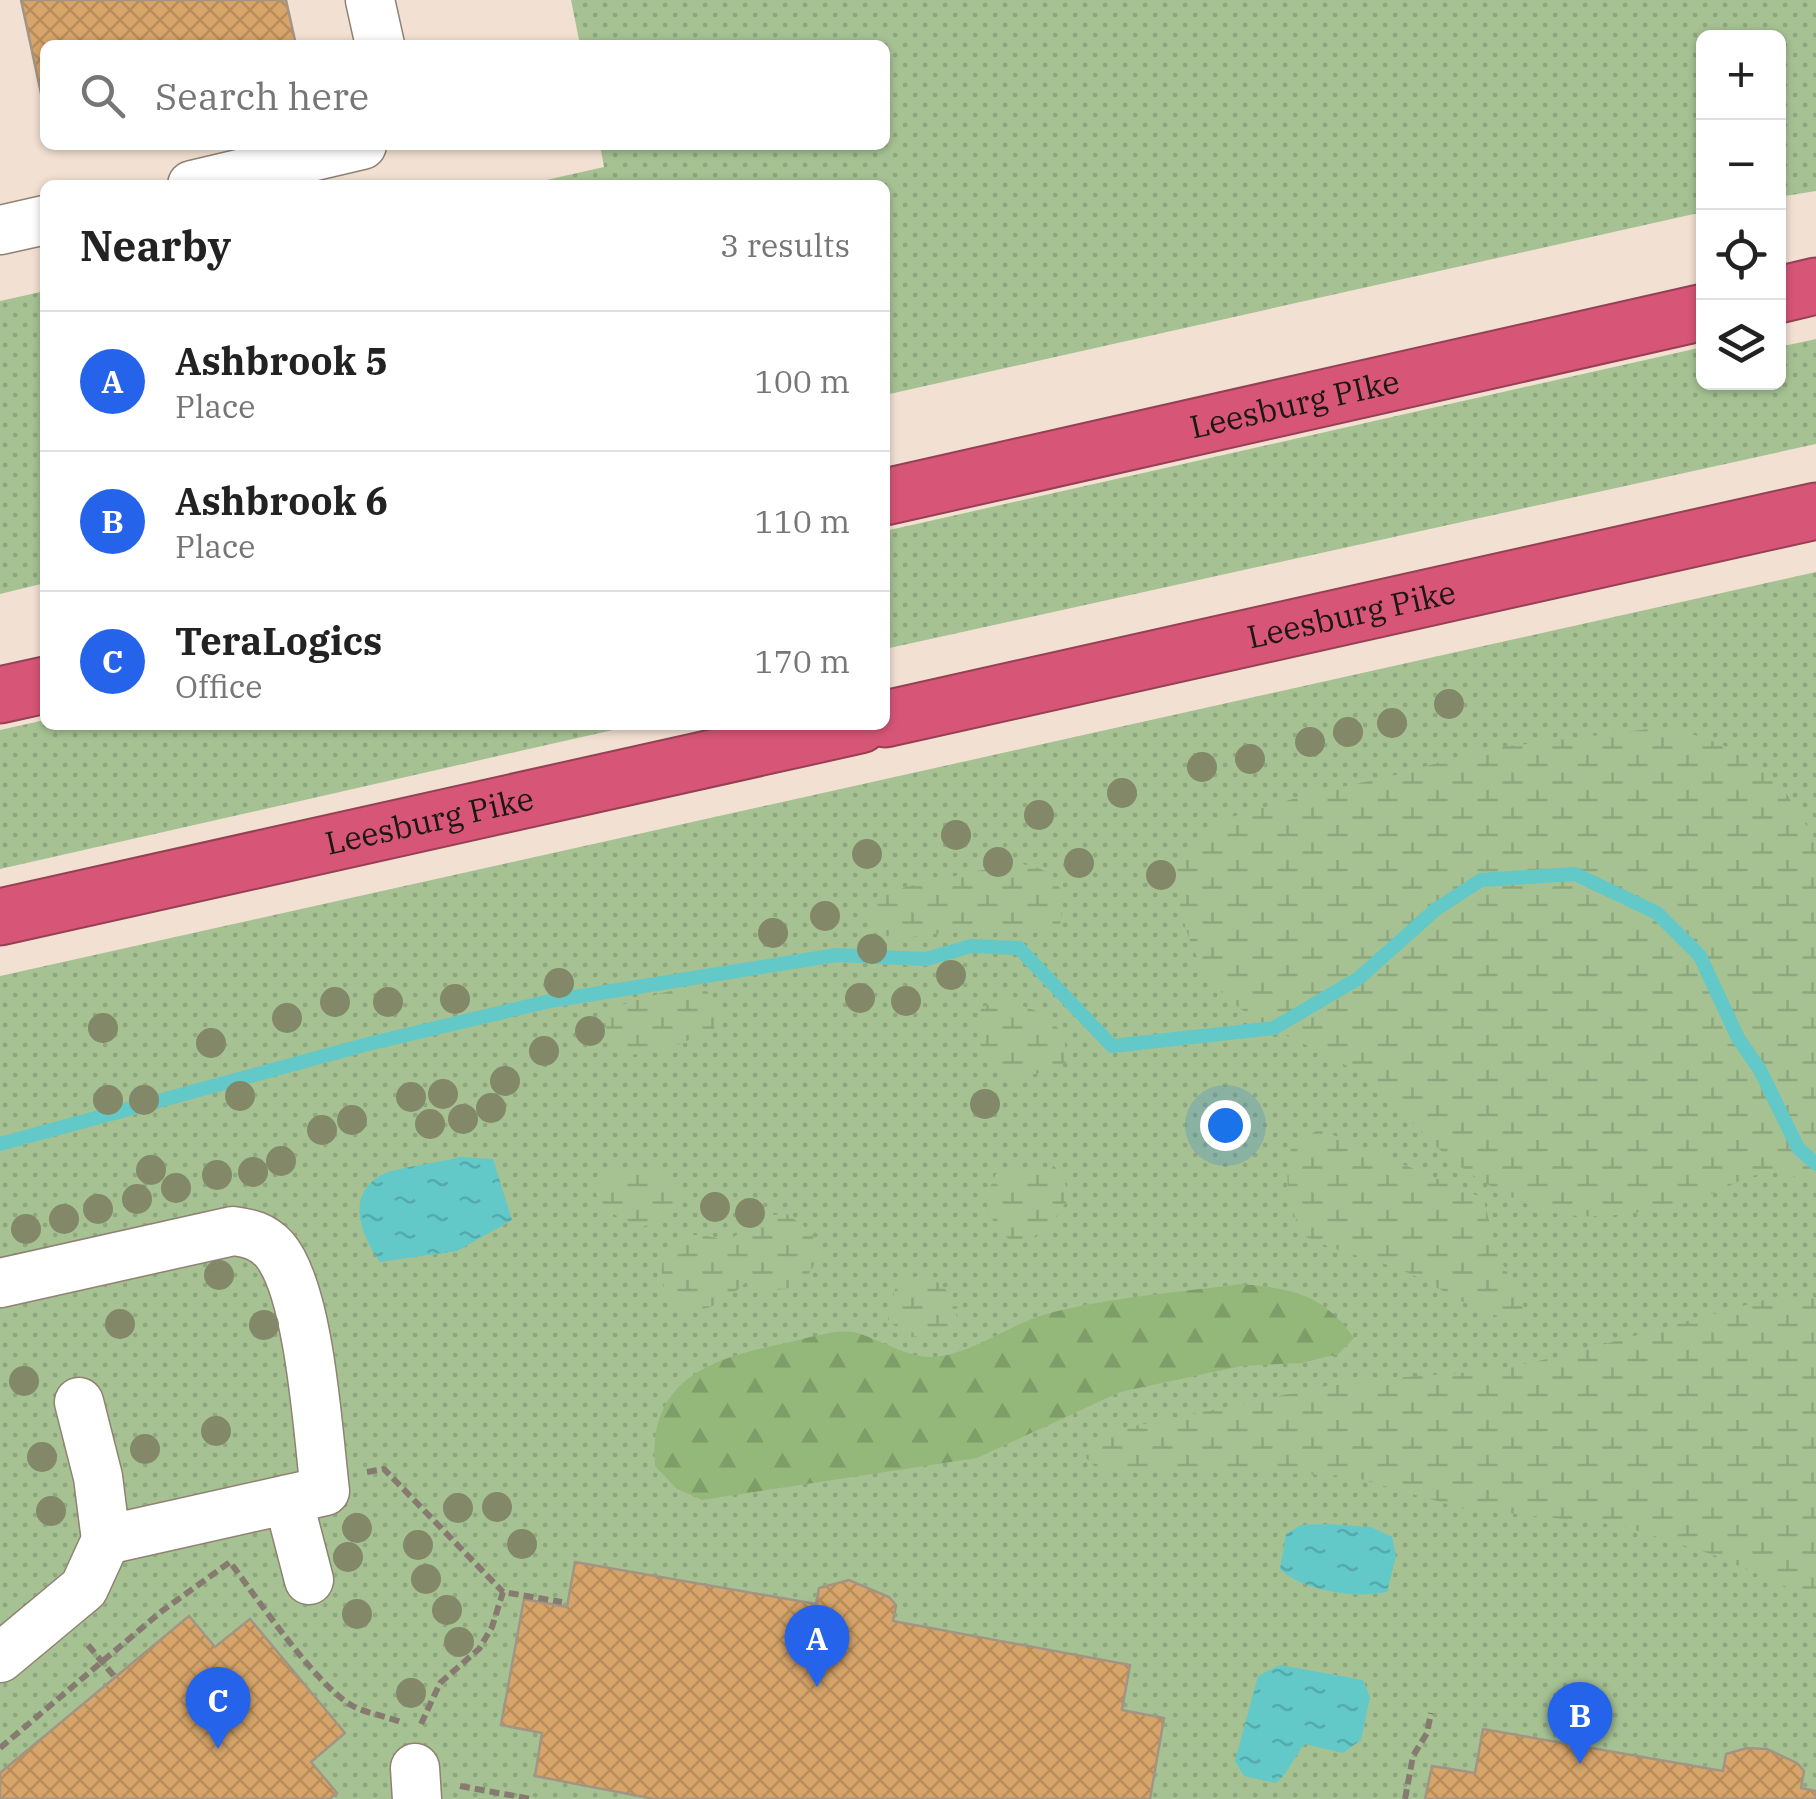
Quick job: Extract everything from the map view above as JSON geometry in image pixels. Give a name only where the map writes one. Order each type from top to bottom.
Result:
[{"type":"highway","points":[[1786,293],[1816,286]]},
{"type":"highway","name":"Leesburg PIke","points":[[890,496],[1696,314]]},
{"type":"highway","name":"Leesburg Pike","points":[[890,719],[1816,512]]},
{"type":"highway","points":[[0,695],[40,686]]},
{"type":"highway","name":"Leesburg Pike","points":[[0,917],[838,730]]},
{"type":"lane","points":[[370,0],[379,40]]},
{"type":"lane","points":[[213,180],[341,150]]},
{"type":"lane","points":[[0,230],[40,221]]},
{"type":"lane","points":[[0,1284],[233,1231],[255,1234],[274,1249],[298,1296],[309,1580]]},
{"type":"lane","points":[[0,1658],[84,1588],[106,1540],[98,1477],[79,1402]]},
{"type":"lane","points":[[106,1540],[306,1490]]},
{"type":"path","points":[[306,1490],[384,1469],[503,1592],[562,1602]]},
{"type":"path","points":[[0,1748],[162,1611],[230,1562],[276,1626],[351,1706],[426,1764],[531,1799]]},
{"type":"path","points":[[426,1764],[440,1683],[479,1649],[492,1627],[503,1592]]},
{"type":"path","points":[[1406,1799],[1414,1756],[1428,1733],[1431,1713]]},
{"type":"green space","points":[[571,0],[1816,0],[1816,191],[1786,196],[1786,30],[1696,30],[1696,214],[890,394],[890,180],[546,180],[604,167],[601,150],[890,150],[890,40],[579,40]]},
{"type":"green space","points":[[40,292],[40,584],[0,594],[0,301]]},
{"type":"green space","points":[[1816,339],[1816,444],[890,648],[890,530],[1696,349],[1696,390],[1786,390],[1786,345]]},
{"type":"green space","points":[[1816,572],[1816,1799],[0,1799],[0,976]]},
{"type":"green space","points":[[40,721],[40,730],[613,730],[0,869],[0,730]]},
{"type":"green space","points":[[1657,728],[1699,736],[1745,754],[1783,788],[1816,841],[1816,1186],[1781,1173],[1767,1173],[1696,1200],[1605,1216],[1554,1213],[1526,1204],[1458,1165],[1378,1088],[1352,1069],[1241,1009],[1212,981],[1196,955],[1182,913],[1175,868],[1222,820],[1484,749]]},
{"type":"green space","points":[[1014,863],[1040,869],[1055,880],[1062,899],[1060,925],[893,937],[880,935],[868,911],[888,891]]},
{"type":"green space","points":[[673,990],[707,991],[719,1011],[714,1029],[666,1050],[630,1055],[609,1043],[603,1010]]},
{"type":"green space","points":[[1000,1001],[1026,1007],[1048,1018],[1062,1036],[1066,1062],[1052,1071],[1010,1078],[993,1064],[978,1038],[979,1018],[982,1007]]},
{"type":"green space","points":[[1319,1129],[1483,1198],[1498,1254],[1526,1311],[1517,1320],[1487,1312],[1404,1271],[1302,1235],[1289,1192],[1289,1160],[1291,1148]]},
{"type":"green space","points":[[1054,1166],[1064,1177],[1068,1199],[1049,1227],[1017,1247],[990,1214],[988,1197],[996,1174]]},
{"type":"green space","points":[[648,1167],[673,1179],[679,1199],[663,1219],[642,1227],[602,1209],[595,1191],[603,1175]]},
{"type":"green space","points":[[787,1214],[808,1229],[820,1249],[801,1281],[771,1290],[746,1282],[713,1305],[688,1309],[671,1299],[663,1281],[663,1260],[674,1243],[695,1235],[727,1242],[762,1216]]},
{"type":"green space","points":[[917,1276],[939,1283],[958,1302],[955,1327],[909,1338],[888,1320],[896,1285]]},
{"type":"green space","points":[[1240,1284],[1305,1296],[1331,1312],[1354,1338],[1338,1354],[1302,1363],[1241,1366],[1120,1392],[977,1458],[702,1500],[677,1489],[655,1466],[662,1411],[674,1392],[711,1365],[734,1356],[846,1331],[933,1357],[961,1351],[1032,1319],[1070,1308]]},
{"type":"green space","points":[[1782,1295],[1816,1299],[1816,1600],[1714,1555],[1619,1525],[1461,1508],[1350,1476],[1194,1469],[1101,1473],[1085,1457],[1098,1437],[1120,1429],[1351,1381],[1487,1371],[1558,1357]]},
{"type":"water","points":[[460,1157],[493,1159],[512,1220],[457,1251],[380,1262],[362,1228],[363,1193],[383,1174]]},
{"type":"water","points":[[1301,1525],[1371,1527],[1392,1537],[1396,1556],[1387,1592],[1361,1594],[1316,1588],[1280,1569],[1286,1534]]},
{"type":"water","points":[[1280,1665],[1363,1680],[1370,1697],[1361,1740],[1343,1753],[1305,1744],[1275,1783],[1244,1776],[1235,1761],[1258,1676]]},
{"type":"building","points":[[21,0],[286,0],[295,40],[40,40],[40,89]]},
{"type":"building","points":[[575,1562],[816,1604],[819,1588],[849,1580],[889,1597],[896,1605],[893,1621],[1130,1665],[1122,1710],[1164,1718],[1150,1799],[654,1799],[535,1776],[542,1733],[501,1725],[524,1599],[567,1607]]},
{"type":"building","points":[[189,1616],[215,1647],[250,1619],[345,1733],[311,1762],[337,1793],[329,1799],[0,1799],[0,1773]]},
{"type":"building","points":[[1483,1729],[1723,1771],[1726,1754],[1747,1748],[1767,1749],[1797,1763],[1804,1771],[1801,1788],[1816,1791],[1816,1799],[1425,1799],[1432,1766],[1475,1773]]},
{"type":"waterway","points":[[0,1144],[368,1044],[550,1001],[837,955],[926,959],[971,946],[1019,948],[1112,1046],[1274,1028],[1359,978],[1435,910],[1481,880],[1575,874],[1657,913],[1700,956],[1738,1038],[1760,1070],[1798,1148],[1816,1164]]},
{"type":"place","name":"Ashbrook 5","points":[[817,1687]]},
{"type":"place","name":"TeraLogics","points":[[218,1749]]},
{"type":"place","name":"Ashbrook 6","points":[[1580,1764]]}]
